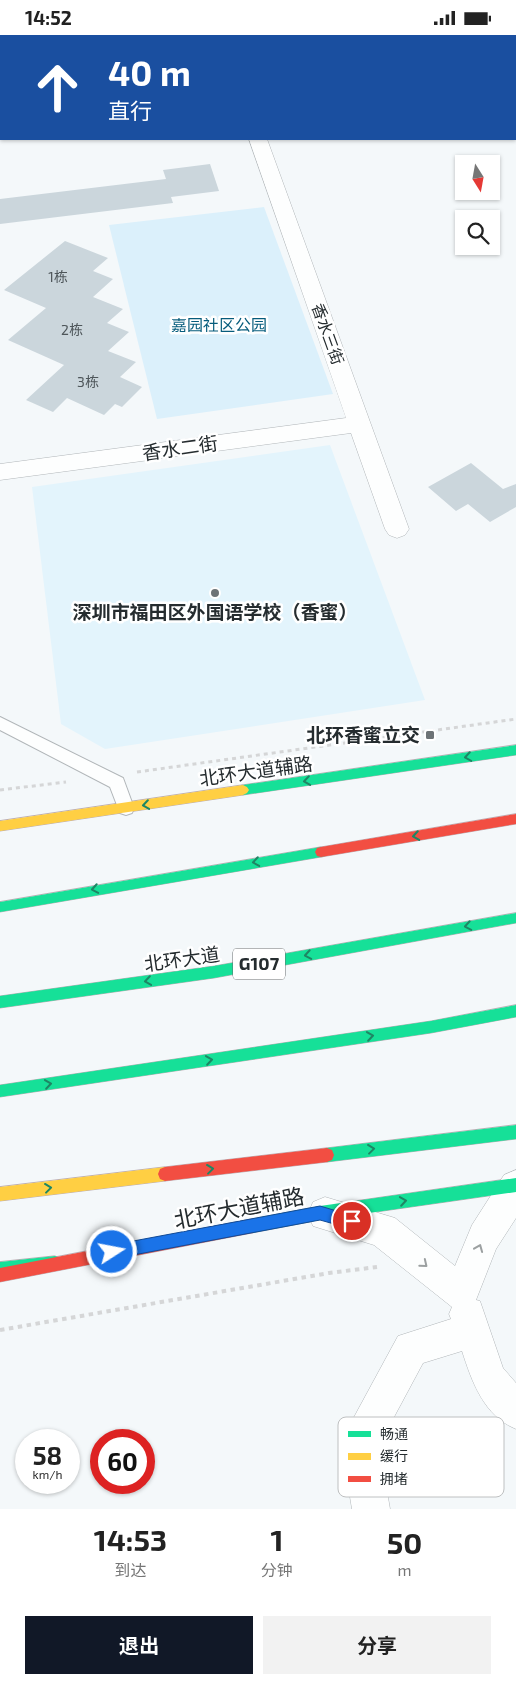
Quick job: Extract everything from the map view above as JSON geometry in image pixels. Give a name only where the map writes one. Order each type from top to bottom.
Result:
[{"type":"main road","name":"北环大道辅路","points":[[0,825],[516,750]]},
{"type":"main road","points":[[464,828],[516,814]]},
{"type":"main road","points":[[0,907],[516,819]]},
{"type":"main road","name":"北环大道","points":[[0,1002],[214,972],[516,918]]},
{"type":"main road","points":[[0,1091],[431,1027],[516,1011]]},
{"type":"main road","points":[[0,1194],[516,1132]]},
{"type":"main road","name":"北环大道辅路","points":[[0,1275],[320,1213],[516,1186]]},
{"type":"main road","points":[[0,1269],[55,1263]]},
{"type":"street","name":"香水三街","points":[[258,140],[397,529]]},
{"type":"street","name":"香水二街","points":[[0,472],[360,423]]},
{"type":"street","points":[[461,1293],[484,1237],[516,1186]]},
{"type":"street","points":[[320,1213],[383,1230],[461,1293],[471,1330],[489,1379],[516,1411]]},
{"type":"street","points":[[374,1417],[410,1349],[471,1330]]},
{"type":"lane","points":[[0,723],[117,783],[126,807]]},
{"type":"path","points":[[132,772],[516,719]]},
{"type":"path","points":[[0,790],[68,782]]},
{"type":"path","points":[[0,1330],[329,1273],[380,1267]]},
{"type":"shaded area","name":"深圳市福田区外国语学校（香蜜）","points":[[330,445],[425,700],[105,749],[61,724],[32,487]]},
{"type":"green space","name":"嘉园社区公园","points":[[264,207],[333,394],[157,419],[109,225]]},
{"type":"building","points":[[210,164],[219,191],[171,197],[173,203],[0,224],[0,199],[166,179],[163,170]]},
{"type":"building","points":[[65,241],[108,258],[93,271],[113,279],[93,297],[123,309],[107,323],[129,332],[108,351],[136,362],[120,377],[142,387],[122,407],[115,404],[104,415],[67,398],[53,412],[26,400],[64,365],[8,340],[46,308],[4,290]]},
{"type":"building","points":[[471,463],[503,489],[516,484],[516,507],[490,522],[468,504],[456,511],[428,487]]},
{"type":"traffic: fast","points":[[243,790],[516,750]]},
{"type":"traffic: fast","points":[[0,907],[321,852]]},
{"type":"traffic: fast","points":[[0,1002],[214,972],[516,918]]},
{"type":"traffic: fast","points":[[0,1091],[431,1027],[516,1011]]},
{"type":"traffic: fast","points":[[327,1155],[516,1132]]},
{"type":"traffic: fast","points":[[252,1226],[320,1213],[516,1185]]},
{"type":"traffic: fast","points":[[0,1269],[55,1263]]},
{"type":"traffic: slow","points":[[0,826],[243,790]]},
{"type":"traffic: slow","points":[[0,1194],[165,1174]]},
{"type":"traffic: jam","points":[[321,852],[516,819]]},
{"type":"traffic: jam","points":[[165,1174],[327,1155]]},
{"type":"traffic: jam","points":[[0,1275],[252,1226]]},
{"type":"place","name":"深圳市福田区外国语学校（香蜜）","points":[[215,593]]},
{"type":"place","name":"北环香蜜立交","points":[[430,735]]},
{"type":"route","points":[[112,1252],[320,1213],[352,1221]]}]
